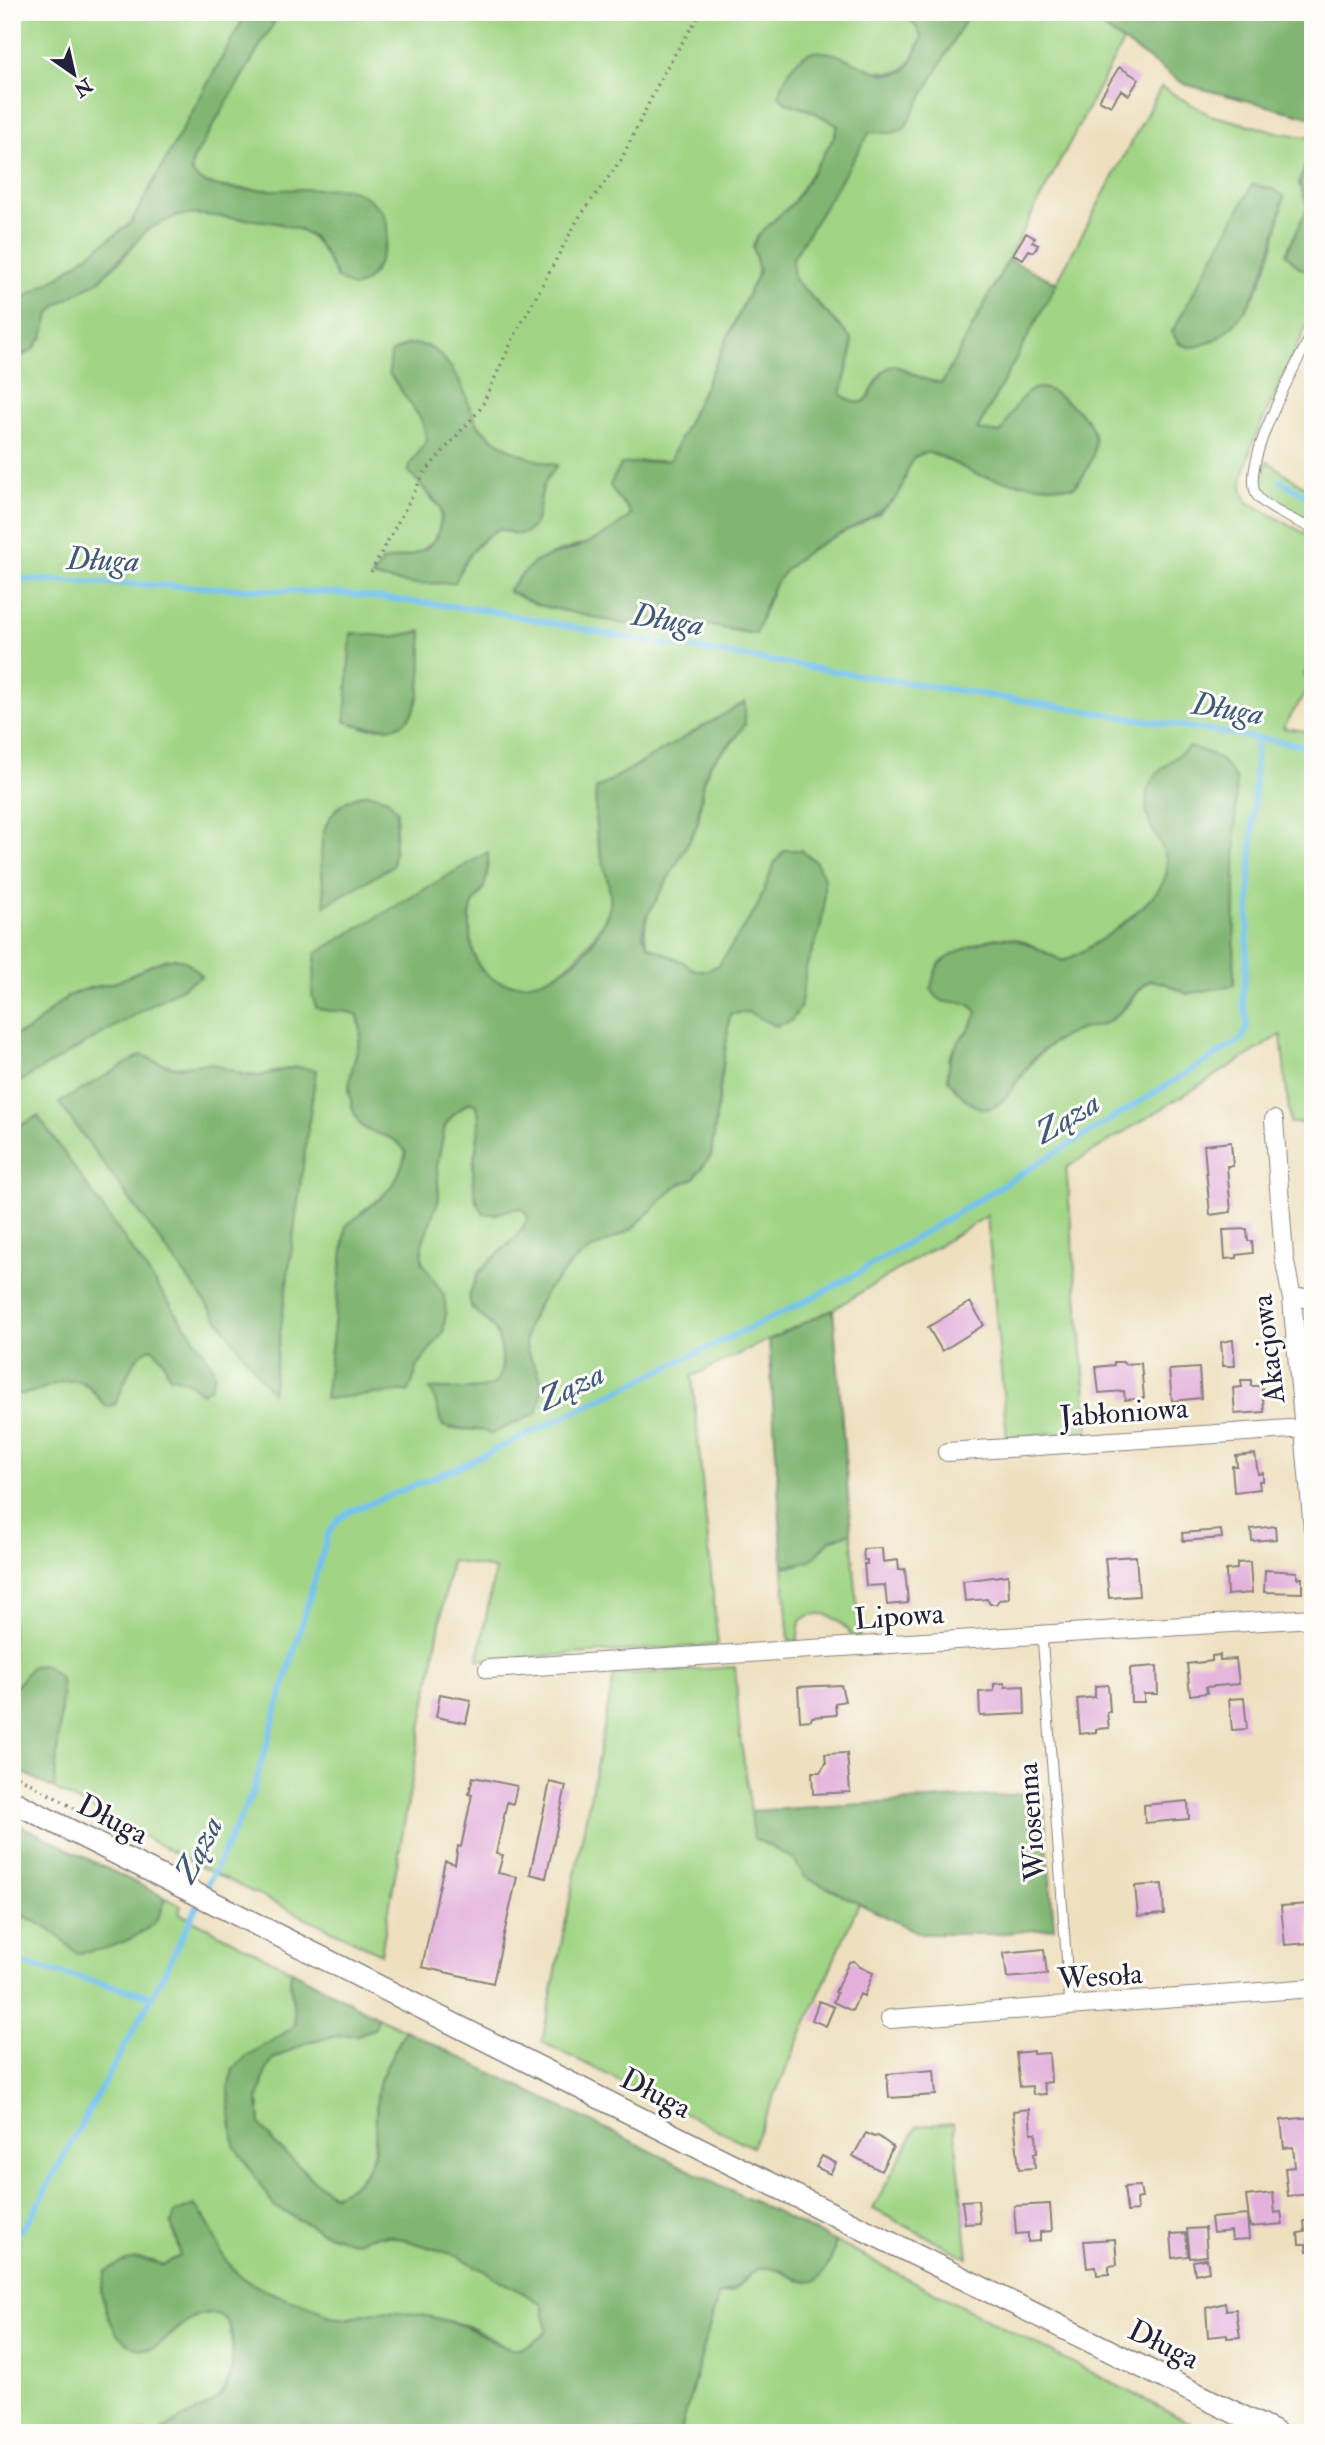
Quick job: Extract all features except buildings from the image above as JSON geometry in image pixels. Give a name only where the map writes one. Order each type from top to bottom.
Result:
[{"type":"street","name":"Akacjowa","points":[[1274,1120],[1284,1257],[1292,1298],[1313,1529]]},
{"type":"street","points":[[1292,1298],[1313,1297]]},
{"type":"street","name":"Jabłoniowa","points":[[947,1452],[1305,1427]]},
{"type":"street","name":"Lipowa","points":[[488,1669],[1313,1618]]},
{"type":"street","name":"Długa","points":[[12,1801],[700,2149],[1276,2433]]},
{"type":"street","name":"Wesoła","points":[[890,2019],[1313,1988]]},
{"type":"lane","points":[[1313,331],[1261,439],[1254,467],[1254,488],[1259,499],[1313,529]]},
{"type":"lane","name":"Wiosenna","points":[[1042,1635],[1070,2006]]},
{"type":"path","points":[[371,572],[425,472],[481,408],[512,341],[578,219],[621,160],[664,72],[701,12]]},
{"type":"green space","points":[[12,12],[247,12],[131,223],[60,276],[12,307]]},
{"type":"green space","points":[[247,12],[280,12],[193,160],[191,171],[198,179],[210,185],[227,188],[332,188],[361,194],[380,209],[387,223],[387,239],[374,272],[368,280],[354,288],[337,278],[313,237],[298,229],[273,222],[194,214],[176,216],[148,229],[100,280],[57,305],[49,315],[43,337],[32,350],[12,360],[12,307],[60,276],[131,223]]},
{"type":"green space","points":[[280,12],[903,12],[916,26],[922,38],[903,70],[889,73],[880,71],[787,103],[812,111],[838,125],[833,139],[793,203],[758,235],[753,246],[759,271],[670,461],[639,461],[620,501],[629,507],[632,514],[599,539],[552,554],[509,592],[538,605],[625,624],[662,617],[755,634],[776,581],[800,554],[880,513],[905,479],[914,457],[926,452],[978,475],[1074,487],[1088,420],[1051,391],[1039,388],[1007,422],[1001,433],[977,431],[1161,87],[1210,115],[1313,138],[1313,147],[1299,183],[1308,207],[1286,254],[1300,268],[1313,273],[1313,312],[1252,444],[1242,481],[1243,493],[1248,502],[1313,538],[1313,660],[1303,676],[1313,681],[1283,728],[1313,732],[1313,1123],[1290,1123],[1281,1035],[1066,1168],[1089,1430],[1007,1437],[987,1216],[833,1309],[692,1376],[718,1645],[478,1660],[495,1569],[451,1561],[381,1954],[203,1868],[54,1789],[62,1696],[14,1689],[12,1697],[12,1393],[31,1392],[69,1381],[90,1388],[106,1406],[115,1404],[133,1364],[151,1348],[163,1360],[169,1376],[187,1381],[202,1392],[208,1358],[37,1116],[12,1130],[12,1086],[202,976],[176,958],[160,961],[116,982],[75,993],[29,1030],[12,1035],[12,360],[34,348],[47,319],[57,305],[98,280],[119,262],[147,230],[171,217],[211,215],[268,221],[295,228],[314,240],[337,278],[373,274],[386,244],[348,189],[270,190],[210,184],[197,179],[191,171],[193,160]],"holes":[[[1284,196],[1262,279],[1240,316],[1225,331],[1207,342],[1192,346],[1177,342]],[[466,395],[470,410],[487,434],[514,451],[557,466],[544,485],[535,523],[524,532],[498,529],[489,534],[464,560],[383,562],[407,557],[426,548],[438,531],[441,520],[440,506],[430,498],[410,465],[427,440],[422,421]],[[422,631],[388,728],[362,728],[352,633],[392,637]],[[745,703],[738,735],[712,762],[706,774],[699,818],[691,839],[662,885],[647,916],[645,932],[648,946],[695,970],[708,970],[720,965],[757,907],[775,862],[785,850],[824,878],[824,907],[820,930],[806,968],[800,1008],[776,1026],[748,1012],[730,1014],[711,1156],[693,1179],[676,1186],[632,1229],[588,1251],[570,1265],[547,1290],[528,1326],[525,1342],[543,1388],[485,1430],[451,1429],[443,1426],[431,1389],[470,1389],[485,1387],[497,1381],[502,1368],[500,1343],[495,1330],[471,1307],[477,1273],[524,1230],[528,1216],[522,1208],[510,1208],[495,1215],[476,1203],[473,1165],[481,1118],[478,1104],[468,1102],[445,1126],[440,1149],[437,1166],[439,1198],[422,1244],[422,1261],[429,1275],[426,1353],[409,1391],[361,1212],[391,1188],[400,1172],[406,1152],[390,1137],[369,1131],[348,1091],[361,1032],[358,1015],[344,1009],[488,853],[484,885],[473,905],[470,920],[471,941],[479,966],[487,976],[506,984],[532,983],[557,973],[586,947],[610,906],[608,882],[597,837],[596,789]],[[1236,780],[1187,994],[1151,980],[1125,1008],[1108,1021],[1073,1032],[1047,1047],[1022,1077],[948,1060],[978,1012],[968,1004],[940,963],[972,946],[998,938],[1021,941],[1063,961],[1077,956],[1107,937],[1160,891],[1168,872],[1166,852],[1153,830]],[[141,1056],[177,1067],[209,1063],[244,1075],[259,1076],[296,1067],[272,1392],[60,1103]]]},
{"type":"green space","points":[[903,12],[970,12],[904,129],[892,133],[870,132],[792,260],[794,279],[851,338],[852,350],[841,394],[859,403],[869,396],[885,370],[895,365],[923,379],[942,383],[1009,259],[1057,283],[977,430],[1001,433],[1015,406],[1025,394],[1038,388],[1049,390],[1080,413],[1093,431],[1093,455],[1083,476],[1074,487],[1014,482],[979,475],[930,453],[918,455],[909,465],[895,499],[865,521],[818,545],[790,566],[771,592],[756,634],[662,617],[625,624],[538,605],[508,591],[534,563],[598,538],[631,515],[610,485],[621,464],[670,460],[759,271],[753,246],[758,235],[793,203],[833,139],[838,126],[812,111],[787,103],[779,96],[791,68],[805,55],[822,51],[889,74],[903,71],[912,61],[922,38],[916,26]]},
{"type":"green space","points":[[970,12],[1082,12],[1123,42],[942,384],[923,379],[895,365],[880,376],[865,401],[851,401],[841,394],[852,350],[851,338],[794,279],[792,260],[870,131],[904,128]]},
{"type":"green space","points":[[1082,12],[1313,12],[1313,118],[1184,84]]},
{"type":"green space","points":[[1313,147],[1313,273],[1300,268],[1286,254],[1308,207],[1299,183]]},
{"type":"green space","points":[[1253,184],[1272,189],[1284,196],[1275,237],[1260,282],[1236,322],[1220,336],[1202,345],[1184,346],[1172,332]]},
{"type":"green space","points":[[408,344],[429,347],[446,361],[459,381],[475,420],[489,435],[516,452],[557,465],[544,484],[535,524],[524,533],[515,534],[499,529],[484,539],[462,566],[455,583],[409,584],[372,577],[383,561],[412,555],[428,547],[437,538],[442,516],[440,506],[409,472],[410,465],[427,440],[422,421],[389,373],[391,353]]},
{"type":"green space","points":[[1267,461],[1313,493],[1313,523],[1271,500],[1261,484]]},
{"type":"green space","points":[[422,631],[422,670],[418,698],[407,720],[390,728],[357,725],[345,721],[351,633],[392,637]]},
{"type":"green space","points":[[745,702],[745,724],[710,764],[703,781],[697,824],[646,918],[643,935],[648,946],[695,970],[708,970],[719,965],[757,907],[775,862],[785,850],[801,850],[816,862],[824,878],[824,907],[820,930],[806,968],[800,1008],[791,1021],[776,1026],[748,1012],[730,1014],[711,1155],[693,1179],[676,1186],[632,1229],[588,1251],[570,1265],[547,1290],[528,1326],[525,1342],[543,1388],[537,1413],[491,1434],[480,1430],[443,1426],[430,1389],[481,1388],[497,1381],[502,1361],[501,1346],[494,1329],[470,1303],[471,1291],[476,1279],[516,1237],[528,1216],[521,1208],[484,1214],[477,1200],[473,1173],[479,1119],[477,1105],[469,1102],[452,1116],[445,1126],[437,1166],[439,1198],[422,1244],[422,1262],[444,1295],[446,1312],[443,1332],[418,1366],[409,1391],[325,1399],[346,1226],[391,1187],[406,1152],[394,1140],[367,1130],[354,1113],[350,1082],[361,1027],[358,1015],[316,1007],[312,995],[316,953],[488,852],[486,880],[473,904],[470,920],[471,941],[479,966],[493,979],[516,984],[540,981],[562,970],[581,956],[589,946],[609,910],[609,885],[596,831],[596,789]]},
{"type":"green space","points":[[1189,747],[1217,758],[1236,780],[1234,985],[1187,994],[1151,980],[1144,984],[1112,1019],[1073,1032],[1043,1050],[1000,1103],[986,1109],[975,1106],[948,1080],[951,1056],[977,1012],[968,1004],[944,1001],[936,995],[931,989],[937,968],[963,950],[1000,938],[1021,941],[1063,961],[1108,935],[1141,908],[1155,894],[1164,880],[1167,868],[1164,852],[1147,814],[1148,791],[1159,772]]},
{"type":"green space","points":[[368,793],[388,799],[397,811],[393,866],[325,905],[321,853],[327,822],[336,810],[349,800]]},
{"type":"green space","points":[[176,958],[187,962],[202,976],[12,1086],[12,1035],[29,1030],[75,993],[116,982],[152,964]]},
{"type":"green space","points":[[141,1055],[177,1067],[209,1063],[244,1075],[259,1076],[296,1067],[316,1070],[272,1393],[59,1103]]},
{"type":"green space","points":[[38,1116],[208,1358],[215,1373],[211,1387],[202,1393],[187,1381],[169,1376],[163,1360],[151,1348],[133,1364],[115,1404],[107,1407],[88,1386],[79,1382],[60,1383],[21,1394],[12,1393],[12,1130]]},
{"type":"green space","points":[[833,1309],[851,1532],[830,1540],[809,1561],[783,1567],[769,1340]]},
{"type":"green space","points":[[851,1532],[860,1637],[853,1638],[830,1616],[816,1614],[800,1621],[797,1642],[789,1641],[783,1567],[797,1565],[817,1555],[830,1540]]},
{"type":"green space","points":[[45,1665],[61,1679],[54,1789],[12,1767],[14,1689],[32,1666]]},
{"type":"green space","points":[[735,1667],[740,1736],[755,1838],[794,1859],[805,1877],[859,1903],[752,2147],[542,2042],[614,1675]]},
{"type":"green space","points":[[1043,1793],[1054,1928],[995,1934],[921,1934],[805,1877],[794,1859],[754,1838],[751,1811]]},
{"type":"green space","points":[[12,1821],[166,1898],[156,1921],[137,1935],[117,1944],[76,1953],[47,1928],[12,1912]]},
{"type":"green space","points":[[166,1898],[181,1905],[179,1913],[292,1971],[290,1979],[295,2021],[291,2029],[277,2038],[228,2090],[234,2145],[275,2207],[322,2232],[352,2242],[389,2235],[458,2256],[542,2304],[547,2330],[536,2341],[526,2347],[508,2347],[468,2326],[405,2313],[374,2312],[342,2318],[328,2315],[273,2293],[241,2276],[221,2254],[205,2215],[171,2224],[180,2256],[163,2265],[149,2260],[108,2316],[116,2330],[130,2344],[151,2349],[197,2316],[207,2313],[218,2315],[229,2322],[231,2371],[222,2392],[203,2409],[160,2433],[12,2433],[12,1912],[47,1928],[76,1953],[161,1912]]},
{"type":"green space","points":[[292,1971],[377,2017],[375,2028],[357,2035],[341,2035],[307,2042],[273,2059],[266,2070],[258,2099],[260,2124],[275,2144],[333,2195],[351,2186],[371,2163],[379,2084],[405,2030],[836,2242],[828,2265],[820,2278],[810,2282],[770,2267],[759,2269],[737,2287],[718,2295],[680,2433],[160,2433],[218,2399],[224,2392],[233,2363],[229,2326],[216,2314],[198,2315],[152,2349],[135,2348],[117,2334],[101,2292],[106,2271],[121,2263],[140,2259],[163,2265],[180,2256],[171,2224],[175,2213],[194,2205],[209,2225],[223,2256],[240,2275],[261,2288],[330,2316],[344,2318],[373,2312],[419,2315],[465,2327],[501,2345],[516,2348],[529,2345],[547,2330],[542,2304],[458,2256],[389,2235],[352,2242],[322,2232],[275,2207],[234,2145],[228,2089],[233,2069],[248,2055],[291,2029],[295,2021],[290,1979]]},
{"type":"green space","points":[[377,2017],[405,2030],[379,2084],[371,2162],[364,2174],[352,2185],[334,2195],[275,2144],[260,2124],[258,2099],[266,2070],[273,2059],[307,2042],[341,2035],[357,2035],[374,2029]]},
{"type":"green space","points":[[954,2123],[968,2258],[873,2209],[917,2126]]},
{"type":"green space","points":[[836,2242],[1210,2433],[680,2433],[718,2295],[731,2293],[758,2269],[773,2267],[800,2281],[830,2264]]},
{"type":"waterway","points":[[1281,481],[1313,500]]},
{"type":"waterway","name":"Długa","points":[[12,579],[337,593],[485,610],[627,638],[1313,747]]},
{"type":"waterway","name":"Ząza","points":[[12,2236],[24,2226],[36,2209],[161,1980],[253,1792],[328,1534],[339,1519],[351,1511],[457,1468],[808,1300],[853,1276],[1241,1040],[1247,1024],[1243,994],[1257,738]]},
{"type":"waterway","points":[[12,1961],[152,1996]]}]
